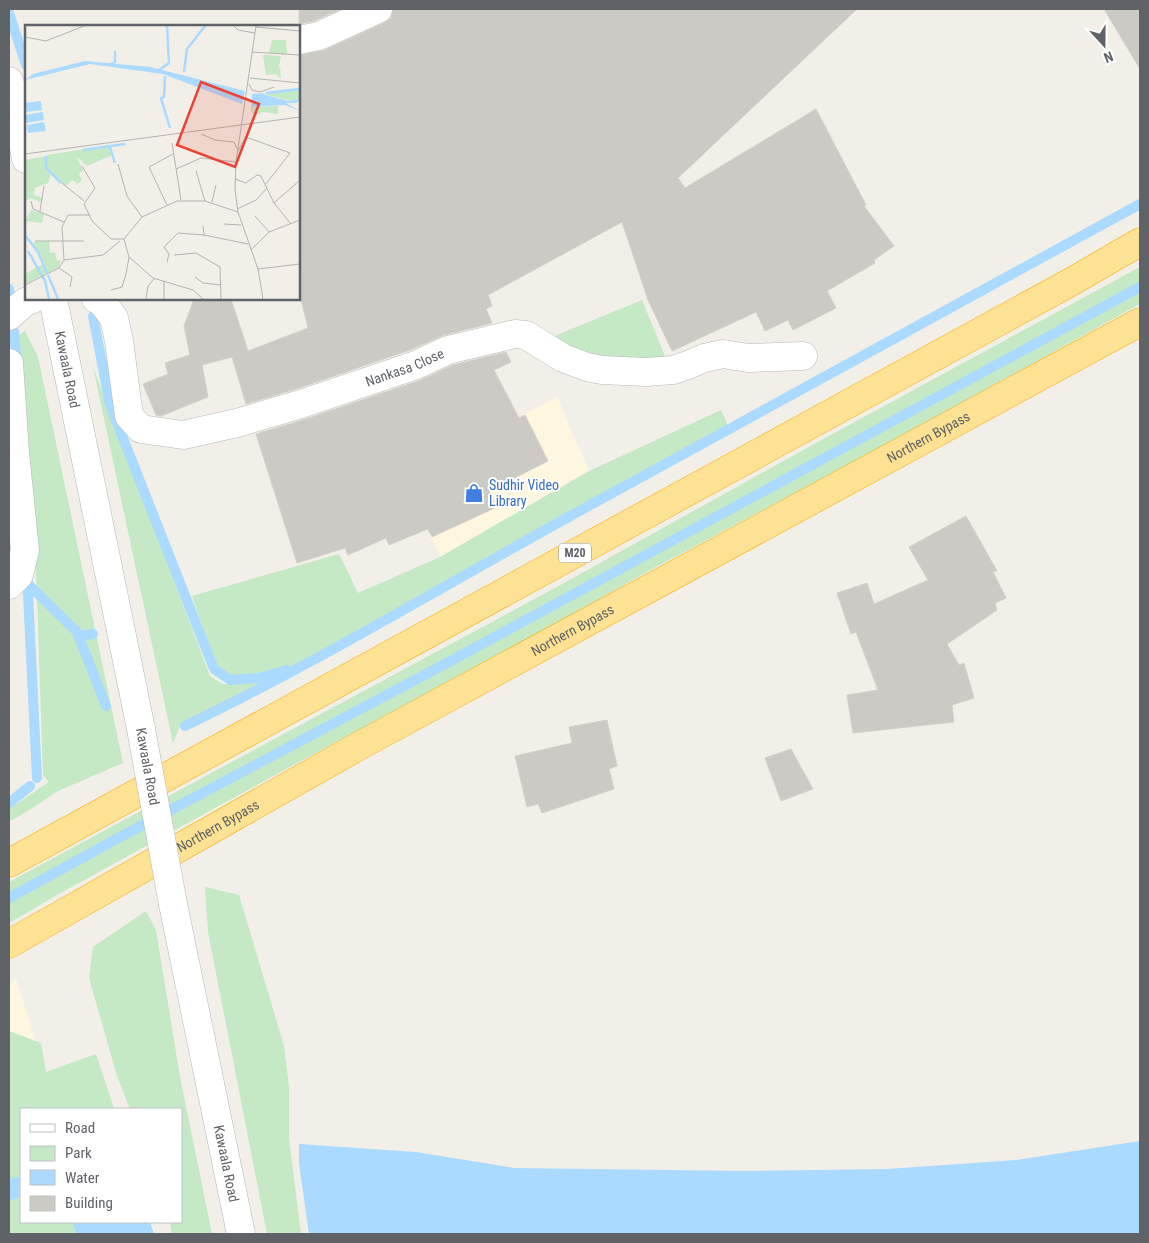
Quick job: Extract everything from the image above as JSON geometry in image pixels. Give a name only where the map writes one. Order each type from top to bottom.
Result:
[{"type":"highway","name":"M20","points":[[9,863],[1071,282],[1140,242]]},
{"type":"highway","name":"Northern Bypass","points":[[9,944],[359,746],[1140,322]]},
{"type":"street","points":[[300,40],[319,36],[378,9]]},
{"type":"street","points":[[17,92],[25,152]]},
{"type":"street","points":[[9,316],[31,300]]},
{"type":"street","name":"Kawaala Road","points":[[53,300],[141,730],[173,904],[241,1234]]},
{"type":"street","name":"Nankasa Close","points":[[98,300],[102,302],[114,318],[129,416],[141,429],[183,435],[236,423],[301,404],[416,365],[448,350],[515,334],[526,335],[563,358],[587,367],[602,370],[638,372],[673,370],[688,366],[704,358],[723,354],[748,358],[803,356]]},
{"type":"street","points":[[9,363],[15,453],[25,550],[19,575],[9,584]]},
{"type":"shaded area","points":[[557,397],[589,471],[440,557],[413,497],[479,438]]},
{"type":"shaded area","points":[[16,979],[46,1072],[9,1089],[9,983]]},
{"type":"green space","points":[[1140,267],[1140,304],[892,441],[654,568],[524,641],[286,769],[9,923],[9,882],[555,588],[805,449]]},
{"type":"green space","points":[[642,300],[666,359],[634,367],[577,355],[552,337]]},
{"type":"green space","points":[[25,331],[38,357],[123,763],[58,791],[9,822],[9,809],[49,782],[43,775],[34,508],[19,335]]},
{"type":"green space","points":[[93,367],[210,676],[222,684],[246,684],[282,675],[180,726],[173,743]]},
{"type":"green space","points":[[721,410],[729,427],[623,484],[311,661],[258,676],[238,679],[229,677],[216,665],[192,596],[339,554],[358,593],[440,557],[589,471]]},
{"type":"green space","points":[[205,887],[239,895],[284,1046],[289,1087],[289,1139],[301,1234],[267,1234],[208,932]]},
{"type":"green space","points":[[146,911],[156,930],[180,1077],[212,1234],[172,1234],[170,1223],[182,1223],[182,1108],[130,1108],[117,1076],[89,978],[93,947]]},
{"type":"green space","points":[[9,1031],[41,1043],[46,1072],[96,1054],[114,1108],[20,1108],[20,1176],[9,1179]]},
{"type":"green space","points":[[20,1197],[20,1223],[72,1223],[76,1234],[9,1234],[9,1201]]},
{"type":"water","points":[[1140,1141],[1140,1234],[309,1234],[299,1163],[299,1144],[416,1152],[514,1168],[744,1171],[887,1169],[1016,1160]]},
{"type":"water","points":[[20,1176],[20,1197],[9,1201],[9,1179]]},
{"type":"water","points":[[72,1223],[150,1223],[154,1234],[76,1234]]},
{"type":"building","points":[[299,9],[341,9],[314,21],[299,24]]},
{"type":"building","points":[[393,9],[857,9],[678,178],[685,188],[816,109],[866,205],[864,206],[894,246],[874,260],[875,263],[827,291],[836,308],[793,330],[788,320],[765,331],[756,312],[672,351],[648,300],[622,222],[488,295],[492,306],[486,309],[492,323],[444,335],[410,350],[246,404],[232,357],[202,365],[208,397],[161,416],[156,415],[143,384],[168,374],[165,363],[190,355],[184,326],[194,300],[231,300],[248,351],[308,328],[300,295],[300,55],[325,50],[391,18]]},
{"type":"building","points":[[1104,9],[1140,9],[1140,69]]},
{"type":"building","points":[[506,352],[511,362],[494,370],[519,418],[525,415],[548,461],[489,491],[497,507],[432,537],[428,529],[389,545],[386,538],[348,555],[345,548],[297,563],[256,434],[421,380],[453,365]]},
{"type":"building","points":[[966,516],[997,571],[993,572],[1006,598],[995,603],[997,610],[947,644],[959,665],[964,663],[974,698],[952,705],[954,722],[853,733],[847,695],[878,690],[856,632],[851,634],[837,593],[867,583],[874,604],[928,580],[909,547]]},
{"type":"building","points":[[607,720],[617,766],[609,769],[614,789],[542,813],[538,804],[527,807],[515,756],[572,743],[569,727]]},
{"type":"building","points":[[791,749],[813,789],[781,801],[765,758]]},
{"type":"waterway","points":[[9,13],[25,62]]},
{"type":"waterway","points":[[185,726],[333,650],[645,475],[1140,204]]},
{"type":"waterway","points":[[9,898],[1140,287]]},
{"type":"waterway","points":[[9,289],[10,298]]},
{"type":"waterway","points":[[93,316],[110,405],[214,669],[230,680],[259,678],[287,670]]},
{"type":"waterway","points":[[14,331],[17,365]]},
{"type":"waterway","points":[[27,574],[37,778]]},
{"type":"waterway","points":[[27,583],[77,632],[106,706]]},
{"type":"waterway","points":[[78,636],[93,634]]},
{"type":"waterway","points":[[9,803],[30,786]]},
{"type":"place","name":"Sudhir Video Library","points":[[474,493]]}]
